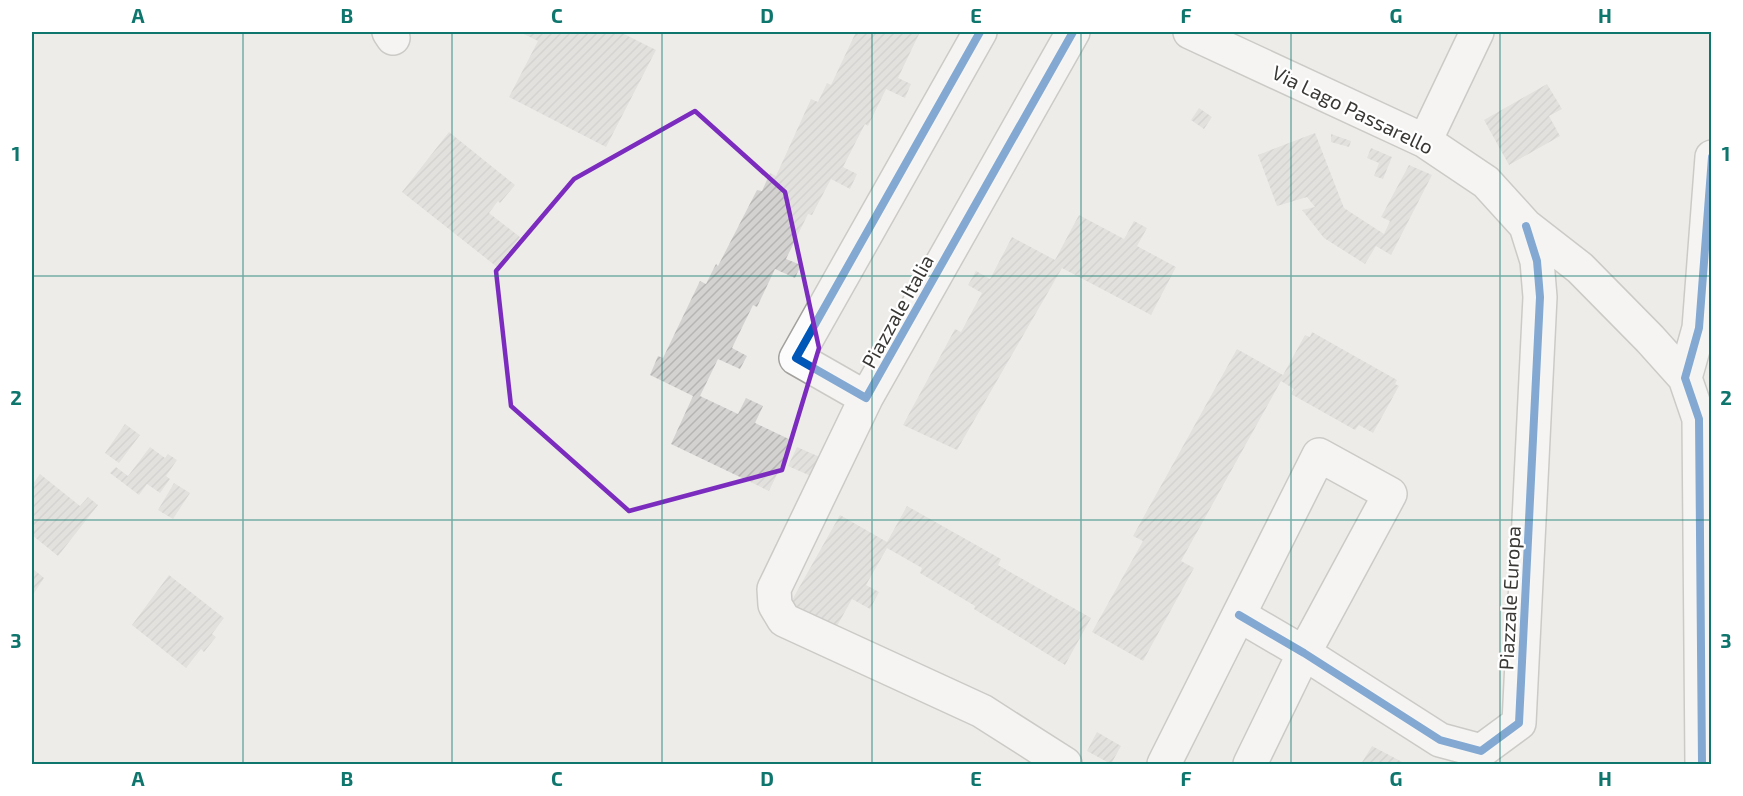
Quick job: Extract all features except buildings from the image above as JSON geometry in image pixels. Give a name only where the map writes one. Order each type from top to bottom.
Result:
[{"type":"street","name":"Piazzale Italia","points":[[867,398],[796,358],[980,32]]},
{"type":"street","name":"Piazzale Italia","points":[[1065,765],[982,711],[784,620],[775,605],[774,589],[867,398],[1073,32]]},
{"type":"street","name":"Via Lago Passarello","points":[[1193,32],[1425,141],[1486,182],[1526,226],[1580,268],[1685,378]]},
{"type":"street","points":[[1425,141],[1477,32]]},
{"type":"street","points":[[1702,765],[1699,418],[1685,378],[1699,328],[1712,158]]},
{"type":"street","name":"Piazzale Europa","points":[[1304,653],[1440,740],[1480,750],[1519,723],[1540,297],[1537,261],[1526,226]]},
{"type":"street","points":[[1170,763],[1239,615],[1319,455],[1390,494],[1304,653],[1250,765]]},
{"type":"street","points":[[1239,615],[1304,653]]},
{"type":"highlighted area","points":[[695,111],[785,192],[819,348],[782,470],[629,511],[511,406],[496,271],[574,179]]},
{"type":"cycle path","points":[[980,32],[796,358],[866,398],[1073,32]]},
{"type":"cycle path","points":[[1702,764],[1699,419],[1685,378],[1699,328],[1712,157]]},
{"type":"cycle path","points":[[1239,615],[1304,653],[1440,740],[1481,751],[1519,723],[1540,297],[1537,261],[1526,226]]}]
